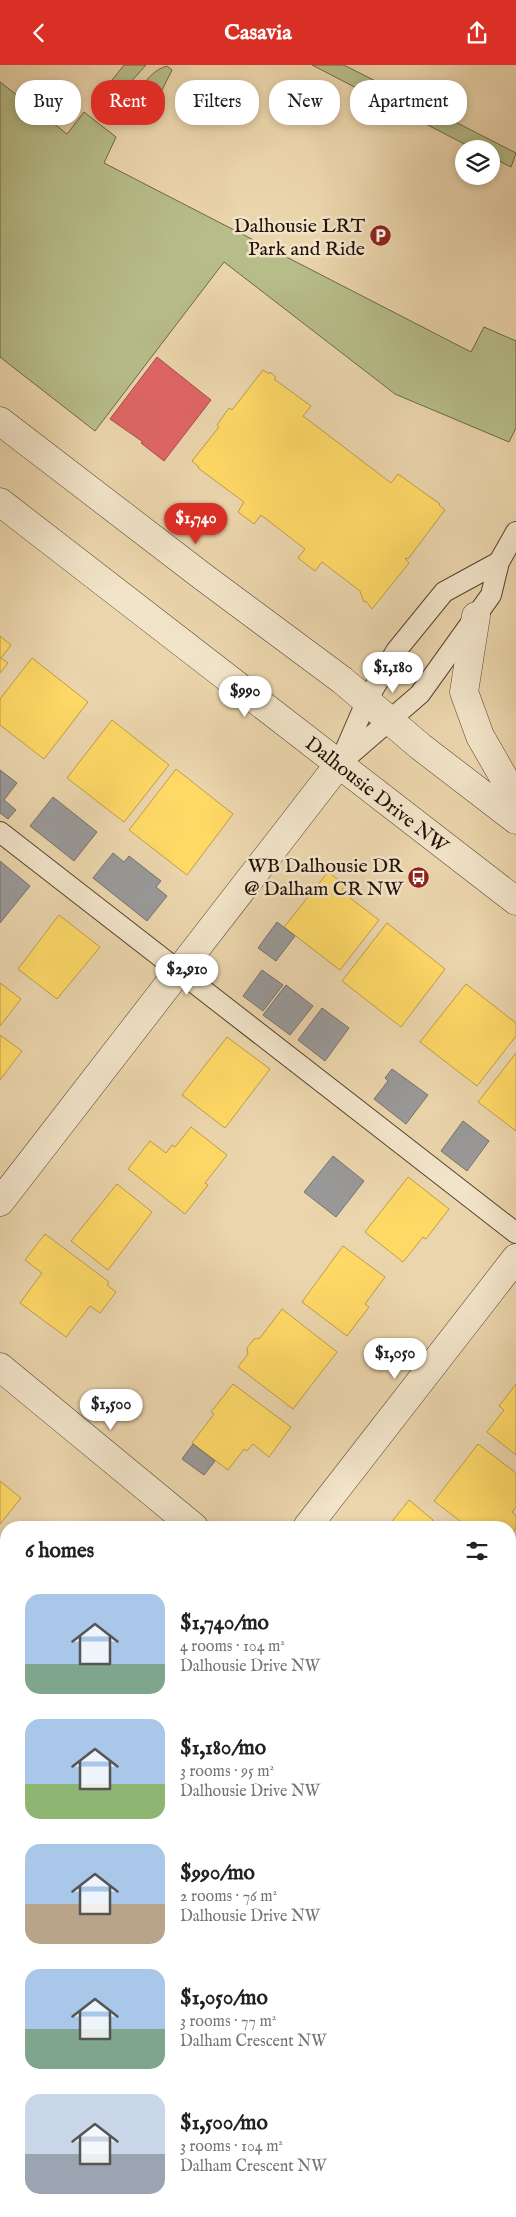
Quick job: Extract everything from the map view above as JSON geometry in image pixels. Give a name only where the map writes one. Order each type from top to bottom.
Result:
[{"type":"street","points":[[0,421],[367,700],[421,747],[516,820]]},
{"type":"street","name":"Dalhousie Drive NW","points":[[0,502],[516,901]]},
{"type":"street","points":[[476,616],[464,692],[480,735],[516,799]]},
{"type":"street","points":[[0,1202],[339,764]]},
{"type":"street","points":[[312,1521],[516,1257]]},
{"type":"street","points":[[0,1367],[187,1521]]},
{"type":"lane","points":[[339,764],[420,694],[491,595],[498,562],[516,532]]},
{"type":"lane","points":[[339,764],[367,700],[387,663],[444,592],[498,562]]},
{"type":"lane","points":[[0,832],[516,1233]]},
{"type":"green space","points":[[124,65],[146,65],[133,80],[112,80]]},
{"type":"green space","points":[[312,65],[344,65],[373,80],[350,80],[350,85]]},
{"type":"green space","points":[[167,66],[172,70],[165,84],[165,80],[147,80],[151,75]]},
{"type":"green space","points":[[0,82],[15,94],[15,125],[55,125],[67,134],[74,125],[81,125],[81,116],[84,112],[91,117],[91,125],[101,125],[116,137],[104,163],[471,352],[484,327],[516,341],[516,428],[509,442],[395,394],[224,262],[95,431],[0,357]]},
{"type":"green space","points":[[428,125],[461,125],[491,140],[457,140]]},
{"type":"green space","points":[[500,145],[516,153],[511,167],[500,162]]},
{"type":"building: Homes","points":[[263,370],[269,374],[270,372],[276,377],[274,379],[311,406],[303,416],[391,483],[398,474],[440,504],[445,510],[408,559],[405,559],[409,563],[372,609],[366,601],[364,602],[360,591],[322,562],[315,571],[298,558],[305,549],[261,515],[254,524],[238,512],[244,502],[198,468],[192,461],[219,427],[217,425],[229,408],[232,410]]},
{"type":"building: Homes","points":[[0,636],[11,645],[1,658],[8,663],[0,673]]},
{"type":"building: Homes","points":[[32,658],[88,702],[44,759],[0,725],[0,699]]},
{"type":"building: Homes","points":[[112,720],[169,765],[124,822],[67,778]]},
{"type":"building: Homes","points":[[176,769],[233,814],[187,875],[129,830]]},
{"type":"building: Homes","points":[[328,872],[345,885],[341,891],[379,920],[340,970],[284,927]]},
{"type":"building: Homes","points":[[59,915],[100,947],[57,999],[18,969]]},
{"type":"building: Homes","points":[[387,923],[445,969],[401,1027],[342,981]]},
{"type":"building: Homes","points":[[0,983],[21,999],[0,1026]]},
{"type":"building: Homes","points":[[466,984],[516,1023],[516,1036],[477,1086],[420,1042]]},
{"type":"building: Homes","points":[[0,1035],[22,1051],[0,1080]]},
{"type":"building: Homes","points":[[227,1037],[270,1069],[225,1128],[182,1095]]},
{"type":"building: Homes","points":[[516,1053],[516,1131],[478,1102]]},
{"type":"building: Homes","points":[[191,1127],[227,1155],[205,1183],[208,1185],[185,1214],[128,1169],[150,1141],[166,1153],[172,1145],[175,1147]]},
{"type":"building: Homes","points":[[408,1177],[449,1209],[426,1239],[423,1237],[403,1262],[365,1232]]},
{"type":"building: Homes","points":[[117,1184],[152,1212],[108,1270],[71,1241]]},
{"type":"building: Homes","points":[[45,1234],[109,1282],[107,1285],[116,1292],[100,1313],[90,1306],[66,1337],[20,1303],[42,1273],[25,1260]]},
{"type":"building: Homes","points":[[343,1246],[385,1277],[365,1304],[369,1307],[347,1336],[302,1302]]},
{"type":"building: Homes","points":[[282,1309],[337,1352],[293,1409],[238,1367],[248,1354],[247,1348],[254,1339],[260,1338]]},
{"type":"building: Homes","points":[[233,1384],[291,1427],[269,1457],[253,1444],[247,1451],[244,1449],[228,1470],[192,1443],[214,1414],[211,1412]]},
{"type":"building: Homes","points":[[516,1384],[516,1455],[487,1432],[504,1410],[499,1406]]},
{"type":"building: Homes","points":[[478,1444],[516,1473],[516,1507],[512,1512],[516,1516],[516,1521],[460,1521],[434,1501]]},
{"type":"building: Homes","points":[[0,1481],[21,1498],[2,1521],[0,1521]]},
{"type":"building: Homes","points":[[409,1500],[433,1520],[432,1521],[392,1521]]},
{"type":"building: Shops","points":[[157,357],[211,400],[164,461],[141,443],[143,442],[110,419]]},
{"type":"building: Industry","points":[[0,770],[17,783],[4,800],[16,810],[8,819],[0,813]]},
{"type":"building: Industry","points":[[53,797],[97,832],[74,861],[30,826]]},
{"type":"building: Industry","points":[[113,853],[124,862],[129,856],[161,881],[156,887],[167,896],[147,921],[93,878]]},
{"type":"building: Industry","points":[[0,861],[30,886],[0,923]]},
{"type":"building: Industry","points":[[277,922],[295,936],[276,961],[258,948]]},
{"type":"building: Industry","points":[[262,970],[283,985],[263,1011],[243,996]]},
{"type":"building: Industry","points":[[286,985],[313,1006],[290,1035],[263,1015]]},
{"type":"building: Industry","points":[[322,1008],[349,1028],[325,1061],[298,1040]]},
{"type":"building: Industry","points":[[392,1069],[428,1095],[406,1124],[374,1099],[388,1081],[385,1078]]},
{"type":"building: Industry","points":[[463,1121],[489,1141],[467,1171],[441,1151]]},
{"type":"building: Industry","points":[[333,1156],[364,1181],[336,1217],[304,1192]]},
{"type":"building: Industry","points":[[193,1444],[215,1461],[204,1475],[182,1459]]},
{"type":"place","name":"Dalhousie LRT Park and Ride","points":[[381,236]]},
{"type":"place","name":"WB Dalhousie DR @ Dalham CR NW","points":[[419,877]]}]
